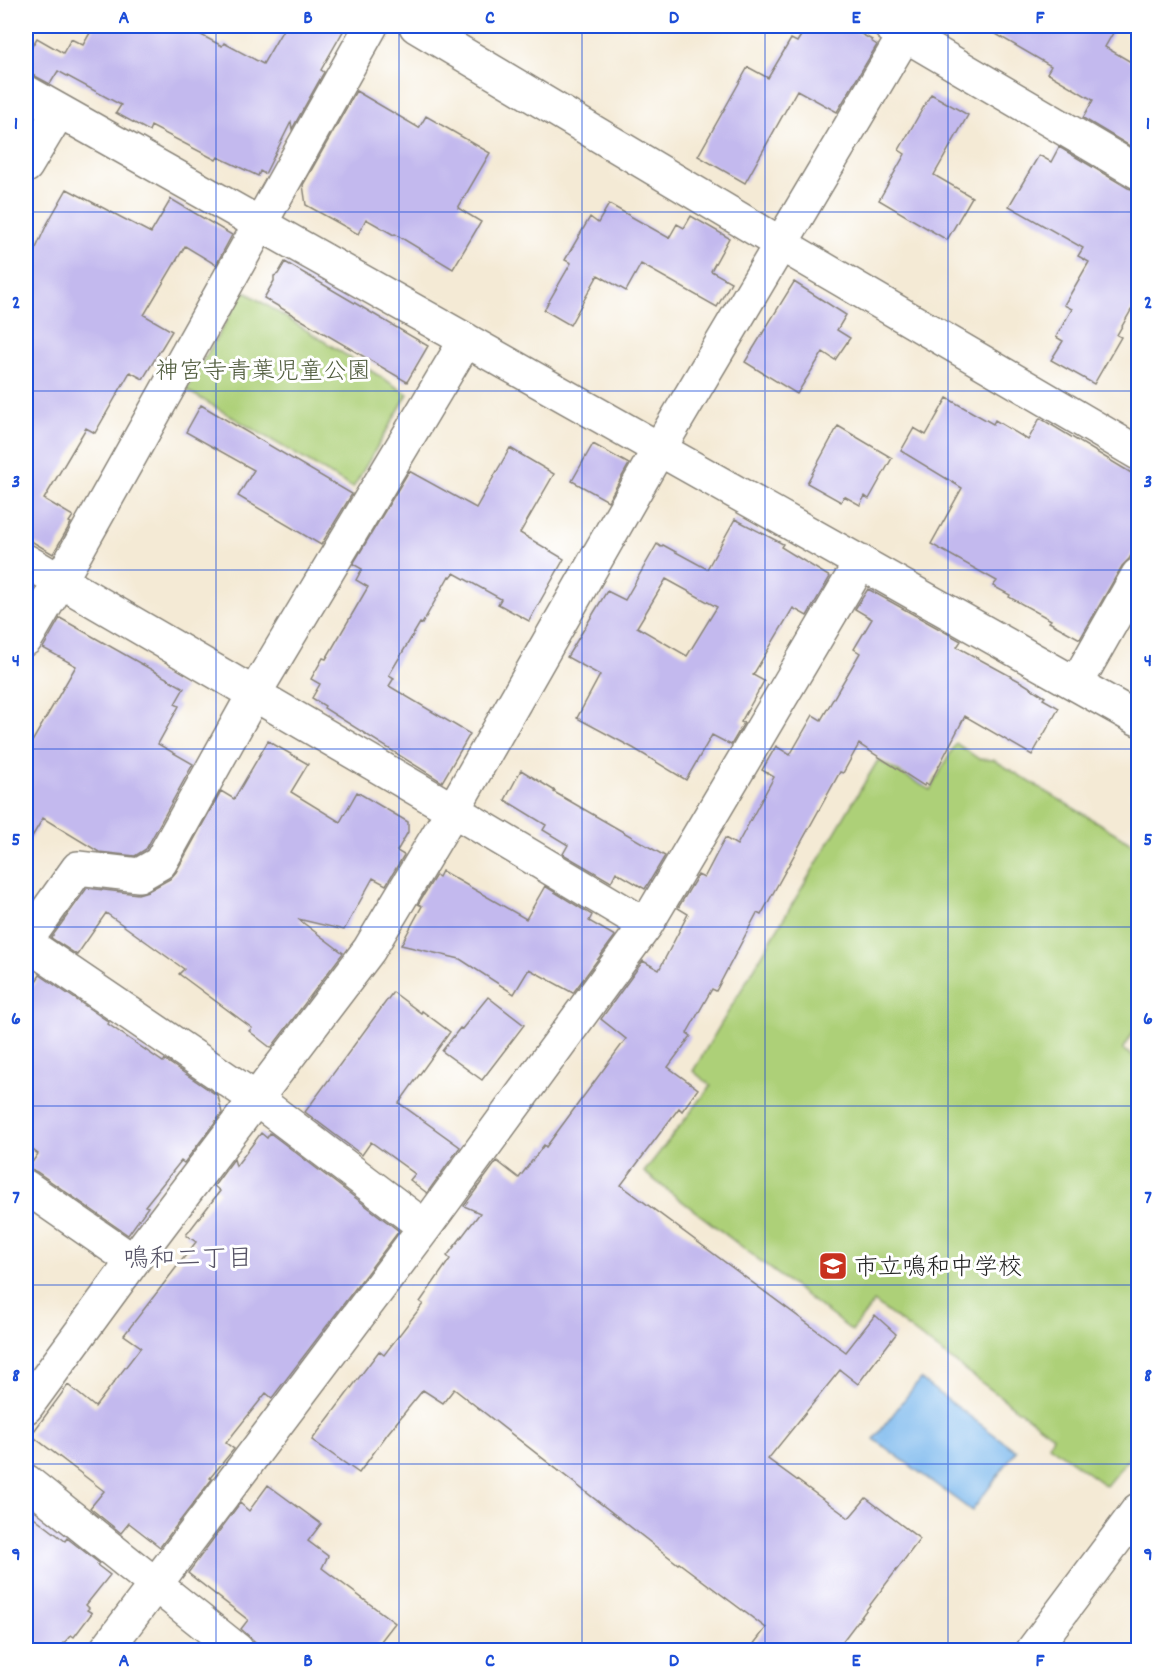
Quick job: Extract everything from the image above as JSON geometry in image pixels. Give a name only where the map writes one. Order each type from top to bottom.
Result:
[{"type":"street","points":[[26,639],[371,26]]},
{"type":"street","points":[[416,26],[781,244],[1138,453]]},
{"type":"street","points":[[26,1407],[133,1261],[369,950],[453,810],[659,449],[781,244],[901,28],[1138,172]]},
{"type":"street","points":[[26,92],[1138,719]]},
{"type":"street","points":[[26,166],[59,111]]},
{"type":"street","points":[[424,1227],[256,1099],[26,942],[78,868],[139,875],[160,863],[254,694],[466,340]]},
{"type":"street","points":[[26,561],[646,925]]},
{"type":"street","points":[[106,1650],[424,1227],[646,925],[861,562]]},
{"type":"street","points":[[1076,684],[1138,575]]},
{"type":"street","points":[[26,1187],[133,1261]]},
{"type":"street","points":[[26,1480],[237,1650]]},
{"type":"street","points":[[1033,1650],[1138,1510]]},
{"type":"green space","name":"神宮寺青葉児童公園","points":[[244,291],[408,394],[353,488],[186,390]]},
{"type":"green space","points":[[956,743],[979,759],[994,760],[1138,847],[1138,1024],[1123,1050],[1138,1059],[1138,1447],[1106,1486],[1049,1445],[1053,1436],[874,1302],[852,1331],[644,1172],[711,1086],[693,1071],[878,760],[930,790]]},
{"type":"water","points":[[920,1379],[1016,1451],[972,1511],[874,1439]]},
{"type":"building","points":[[94,26],[184,26],[222,46],[224,43],[263,64],[285,26],[346,26],[321,70],[324,72],[292,129],[291,122],[265,174],[260,171],[258,176],[218,157],[216,160],[151,126],[149,131],[116,113],[121,105],[58,71],[50,84],[26,73],[26,56],[37,38],[63,53],[71,39],[83,45]]},
{"type":"building","points":[[807,26],[847,26],[877,45],[837,112],[797,90],[745,183],[698,156],[748,67],[768,78],[791,39],[797,42]]},
{"type":"building","points":[[982,26],[1117,26],[1105,47],[1138,66],[1138,151],[1083,118],[1093,100],[1047,73],[1051,66]]},
{"type":"building","points":[[356,91],[419,128],[426,116],[490,153],[458,208],[481,222],[453,269],[366,219],[358,234],[306,205],[303,185]]},
{"type":"building","points":[[931,94],[968,115],[934,175],[972,197],[947,240],[879,200],[905,154],[899,150]]},
{"type":"building","points":[[1059,147],[1128,188],[1138,191],[1138,298],[1117,335],[1121,337],[1094,384],[1051,360],[1063,341],[1056,337],[1072,309],[1064,305],[1089,262],[1078,256],[1083,248],[1009,206],[1039,155],[1051,162]]},
{"type":"building","points":[[67,189],[151,233],[171,199],[232,235],[216,265],[185,246],[144,315],[172,331],[143,379],[130,372],[95,433],[86,428],[44,499],[73,516],[53,554],[26,538],[26,270],[47,224]]},
{"type":"building","points":[[609,204],[669,238],[677,224],[684,228],[691,216],[729,238],[711,271],[731,282],[717,307],[641,264],[626,291],[598,275],[570,325],[544,310],[571,263],[565,260],[590,217],[598,223]]},
{"type":"building","points":[[285,262],[428,346],[407,382],[264,298],[274,281],[274,276],[278,274]]},
{"type":"building","points":[[794,282],[846,315],[837,330],[850,338],[835,360],[823,352],[797,394],[745,362]]},
{"type":"building","points":[[947,398],[993,424],[995,420],[1028,440],[1040,418],[1138,477],[1138,543],[1122,566],[1080,639],[993,586],[997,581],[931,544],[962,488],[901,451],[914,428],[926,435]]},
{"type":"building","points":[[201,405],[352,494],[321,545],[238,496],[254,470],[186,432]]},
{"type":"building","points":[[838,426],[892,458],[869,499],[865,496],[860,505],[844,496],[841,502],[807,483]]},
{"type":"building","points":[[593,444],[629,464],[608,501],[572,481]]},
{"type":"building","points":[[510,448],[554,474],[520,533],[564,559],[529,621],[498,604],[501,599],[454,573],[451,577],[449,576],[389,675],[394,678],[389,686],[470,734],[442,782],[324,708],[325,706],[312,698],[320,684],[311,679],[323,658],[326,659],[368,587],[356,580],[362,569],[353,564],[409,471],[476,508]]},
{"type":"building","points":[[735,519],[783,544],[781,547],[830,577],[807,616],[793,608],[753,675],[764,681],[731,745],[712,735],[686,780],[577,718],[600,675],[567,657],[607,591],[625,600],[657,544],[707,569]],"holes":[[[666,579],[717,607],[687,656],[637,627]]]},
{"type":"building","points":[[868,589],[961,641],[957,647],[1023,683],[1059,708],[1032,755],[965,716],[929,785],[926,783],[924,786],[859,744],[843,773],[840,772],[761,915],[757,913],[716,991],[712,989],[687,1033],[691,1036],[668,1067],[698,1089],[682,1111],[679,1108],[621,1185],[846,1352],[875,1315],[896,1334],[858,1384],[840,1370],[768,1459],[849,1518],[866,1498],[920,1539],[836,1650],[749,1650],[766,1628],[678,1564],[454,1389],[443,1403],[423,1390],[359,1473],[312,1440],[379,1351],[384,1355],[423,1304],[420,1302],[450,1259],[447,1256],[480,1213],[464,1206],[497,1161],[519,1178],[544,1145],[546,1147],[626,1039],[601,1019],[643,961],[659,970],[688,914],[678,908],[698,875],[704,878],[725,838],[737,845],[774,777],[762,770],[776,746],[790,755],[813,715],[821,720],[860,653],[854,649],[872,619],[855,609]]},
{"type":"building","points":[[60,618],[184,688],[175,704],[179,706],[158,744],[193,764],[146,849],[135,856],[99,852],[43,818],[26,847],[26,752],[76,666],[43,648]]},
{"type":"building","points":[[268,741],[308,764],[291,792],[340,822],[357,792],[408,822],[408,832],[397,851],[404,855],[386,885],[373,878],[344,930],[298,919],[343,953],[271,1048],[249,1031],[252,1028],[179,974],[184,969],[106,913],[77,955],[51,938],[87,888],[138,894],[170,879],[221,791],[234,799]]},
{"type":"building","points":[[521,770],[554,792],[665,856],[645,889],[616,872],[611,882],[563,854],[568,845],[543,830],[546,825],[505,800]]},
{"type":"building","points":[[442,871],[526,919],[545,886],[592,915],[589,921],[615,936],[573,993],[529,969],[514,994],[460,959],[401,945],[422,906],[418,904],[436,875],[439,877]]},
{"type":"building","points":[[40,975],[163,1062],[165,1060],[218,1096],[222,1113],[184,1163],[181,1161],[145,1206],[148,1207],[128,1235],[28,1168],[38,1154],[26,1145],[26,996]]},
{"type":"building","points":[[393,992],[450,1032],[399,1103],[460,1147],[427,1193],[410,1180],[415,1174],[371,1142],[362,1155],[305,1112]]},
{"type":"building","points":[[488,997],[524,1025],[482,1080],[442,1051]]},
{"type":"building","points":[[261,1133],[267,1138],[270,1133],[399,1231],[272,1398],[266,1393],[226,1443],[234,1449],[160,1547],[129,1523],[121,1533],[90,1508],[104,1491],[31,1435],[68,1385],[95,1407],[141,1347],[124,1335],[196,1242],[186,1235],[220,1191],[214,1186],[234,1159],[236,1166]]},
{"type":"building","points":[[268,1485],[321,1524],[308,1541],[328,1556],[322,1568],[395,1623],[374,1650],[264,1650],[241,1629],[248,1620],[188,1573],[240,1503],[249,1511]]},
{"type":"building","points":[[26,1511],[65,1541],[67,1538],[99,1563],[97,1565],[110,1575],[86,1605],[89,1608],[87,1610],[92,1613],[74,1637],[71,1635],[58,1650],[26,1650]]},
{"type":"place","name":"市立鳴和中学校","points":[[833,1266]]},
{"type":"district","name":"鳴和二丁目","points":[[188,1257]]}]
